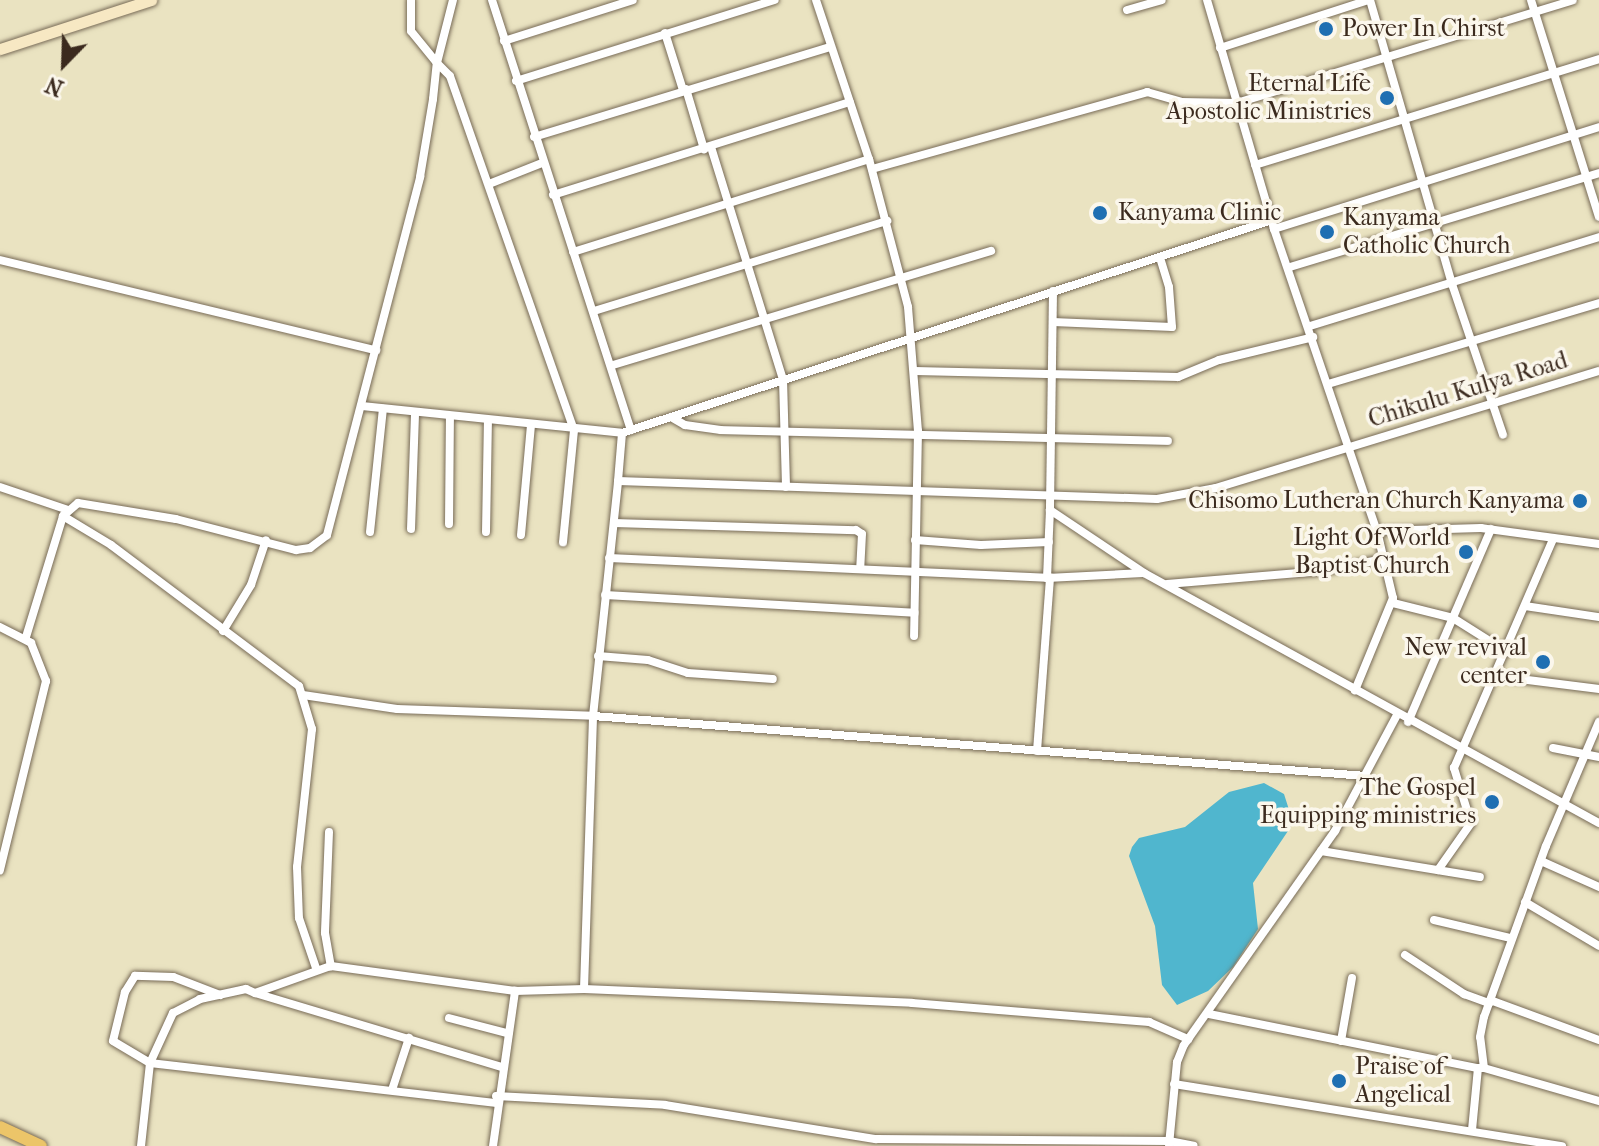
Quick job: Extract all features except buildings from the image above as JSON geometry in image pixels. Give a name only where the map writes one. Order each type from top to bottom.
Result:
[{"type":"main road","points":[[0,49],[151,0]]},
{"type":"main road","points":[[0,1127],[41,1146]]},
{"type":"main road","points":[[0,1135],[21,1146]]},
{"type":"street","points":[[411,0],[411,31],[450,76],[574,430],[563,542]]},
{"type":"street","points":[[26,637],[66,513],[82,501],[304,550],[327,535],[420,177],[437,63],[453,0]]},
{"type":"street","points":[[492,0],[542,163],[613,365],[626,431],[593,716],[584,989]]},
{"type":"street","points":[[504,41],[633,0]]},
{"type":"street","points":[[516,81],[775,0]]},
{"type":"street","points":[[816,0],[887,221],[903,279],[912,336],[918,431],[914,636]]},
{"type":"street","points":[[1127,10],[1162,0]]},
{"type":"street","points":[[1207,0],[1273,224],[1310,326],[1384,559],[1393,603],[1355,690]]},
{"type":"street","points":[[1220,48],[1370,0],[1452,284],[1503,435]]},
{"type":"street","points":[[1531,0],[1599,217]]},
{"type":"street","points":[[573,252],[870,164],[1147,92],[1181,102],[1237,103],[1573,0]]},
{"type":"street","points":[[665,33],[729,205],[783,379],[787,430],[786,487]]},
{"type":"street","points":[[534,137],[830,47]]},
{"type":"street","points":[[1255,165],[1404,116],[1599,59]]},
{"type":"street","points":[[553,195],[850,102]]},
{"type":"street","points":[[362,406],[488,422],[626,431],[1053,291],[1599,127]]},
{"type":"street","points":[[489,184],[542,163]]},
{"type":"street","points":[[1290,267],[1434,220],[1599,173]]},
{"type":"street","points":[[594,311],[887,221]]},
{"type":"street","points":[[1310,326],[1599,237]]},
{"type":"street","points":[[613,365],[991,251]]},
{"type":"street","points":[[1053,322],[1172,327],[1169,287],[1160,258]]},
{"type":"street","points":[[0,260],[376,350]]},
{"type":"street","points":[[1037,751],[1049,578],[1053,291]]},
{"type":"street","points":[[1328,384],[1599,303]]},
{"type":"street","points":[[915,371],[1178,377],[1209,363],[1313,337]]},
{"type":"street","name":"Chikulu Kulya Road","points":[[618,481],[1049,496],[1169,497],[1349,447],[1599,371]]},
{"type":"street","points":[[370,532],[383,409]]},
{"type":"street","points":[[411,529],[415,413]]},
{"type":"street","points":[[671,417],[685,425],[721,430],[918,431],[1168,441]]},
{"type":"street","points":[[449,524],[450,418]]},
{"type":"street","points":[[486,532],[488,422]]},
{"type":"street","points":[[521,535],[531,426]]},
{"type":"street","points":[[0,487],[66,513],[295,681],[303,695],[312,729],[297,867],[298,904],[306,952],[316,968]]},
{"type":"street","points":[[1050,510],[1165,585],[1461,752],[1599,823]]},
{"type":"street","points":[[614,523],[856,530],[862,534],[860,569]]},
{"type":"street","points":[[1377,531],[1491,529],[1599,544]]},
{"type":"street","points":[[1408,722],[1491,529]]},
{"type":"street","points":[[1438,870],[1471,823],[1454,772],[1553,539]]},
{"type":"street","points":[[223,631],[251,585],[266,540]]},
{"type":"street","points":[[915,540],[981,545],[1049,542]]},
{"type":"street","points":[[609,558],[1049,578],[1144,573]]},
{"type":"street","points":[[1165,585],[1322,571],[1384,559]]},
{"type":"street","points":[[605,595],[914,613]]},
{"type":"street","points":[[1393,603],[1453,618],[1507,652]]},
{"type":"street","points":[[1525,606],[1599,617]]},
{"type":"street","points":[[0,627],[26,637],[42,660],[46,690],[3,848],[0,870]]},
{"type":"street","points":[[598,656],[648,660],[665,668],[714,677],[773,679]]},
{"type":"street","points":[[1496,676],[1599,689]]},
{"type":"street","points":[[303,695],[397,709],[593,716],[1366,776]]},
{"type":"street","points":[[1169,1144],[1174,1084],[1188,1039],[1209,1014],[1321,851],[1366,776],[1397,715]]},
{"type":"street","points":[[1472,1130],[1481,1068],[1480,1032],[1489,1002],[1541,861],[1599,722]]},
{"type":"street","points":[[1553,748],[1599,757]]},
{"type":"street","points":[[329,832],[325,933],[331,966]]},
{"type":"street","points":[[1321,851],[1480,877]]},
{"type":"street","points":[[1541,861],[1599,887]]},
{"type":"street","points":[[1525,902],[1599,946]]},
{"type":"street","points":[[1434,920],[1511,938]]},
{"type":"street","points":[[1405,955],[1464,994],[1599,1040]]},
{"type":"street","points":[[255,993],[311,975],[316,968],[331,966],[515,991],[584,989],[912,1003],[1149,1022],[1188,1039]]},
{"type":"street","points":[[220,995],[173,977],[130,979],[113,1041],[150,1063],[496,1100],[665,1105],[876,1139],[1194,1146]]},
{"type":"street","points":[[1341,1041],[1352,978]]},
{"type":"street","points":[[141,1146],[150,1063],[173,1013],[220,995],[246,989],[501,1067]]},
{"type":"street","points":[[493,1146],[496,1100],[515,991]]},
{"type":"street","points":[[1209,1014],[1481,1068],[1599,1101]]},
{"type":"street","points":[[449,1018],[507,1033]]},
{"type":"street","points":[[392,1090],[409,1038]]},
{"type":"street","points":[[1174,1084],[1562,1146]]},
{"type":"water","points":[[1264,783],[1284,794],[1291,816],[1290,828],[1253,883],[1258,929],[1233,967],[1208,991],[1177,1005],[1162,985],[1155,926],[1129,856],[1132,847],[1139,838],[1185,827],[1229,792]]},
{"type":"place","name":"Power In Chirst","points":[[1326,29]]},
{"type":"place","name":"Eternal Life Apostolic Ministries","points":[[1387,98]]},
{"type":"place","name":"Kanyama Clinic","points":[[1100,213]]},
{"type":"place","name":"Kanyama Catholic Church","points":[[1327,232]]},
{"type":"place","name":"Chisomo Lutheran Church Kanyama","points":[[1580,501]]},
{"type":"place","name":"Light Of World Baptist Church","points":[[1466,552]]},
{"type":"place","name":"New revival center","points":[[1543,662]]},
{"type":"place","name":"The Gospel Equipping ministries","points":[[1492,802]]},
{"type":"place","name":"Praise of Angelical","points":[[1339,1081]]}]
